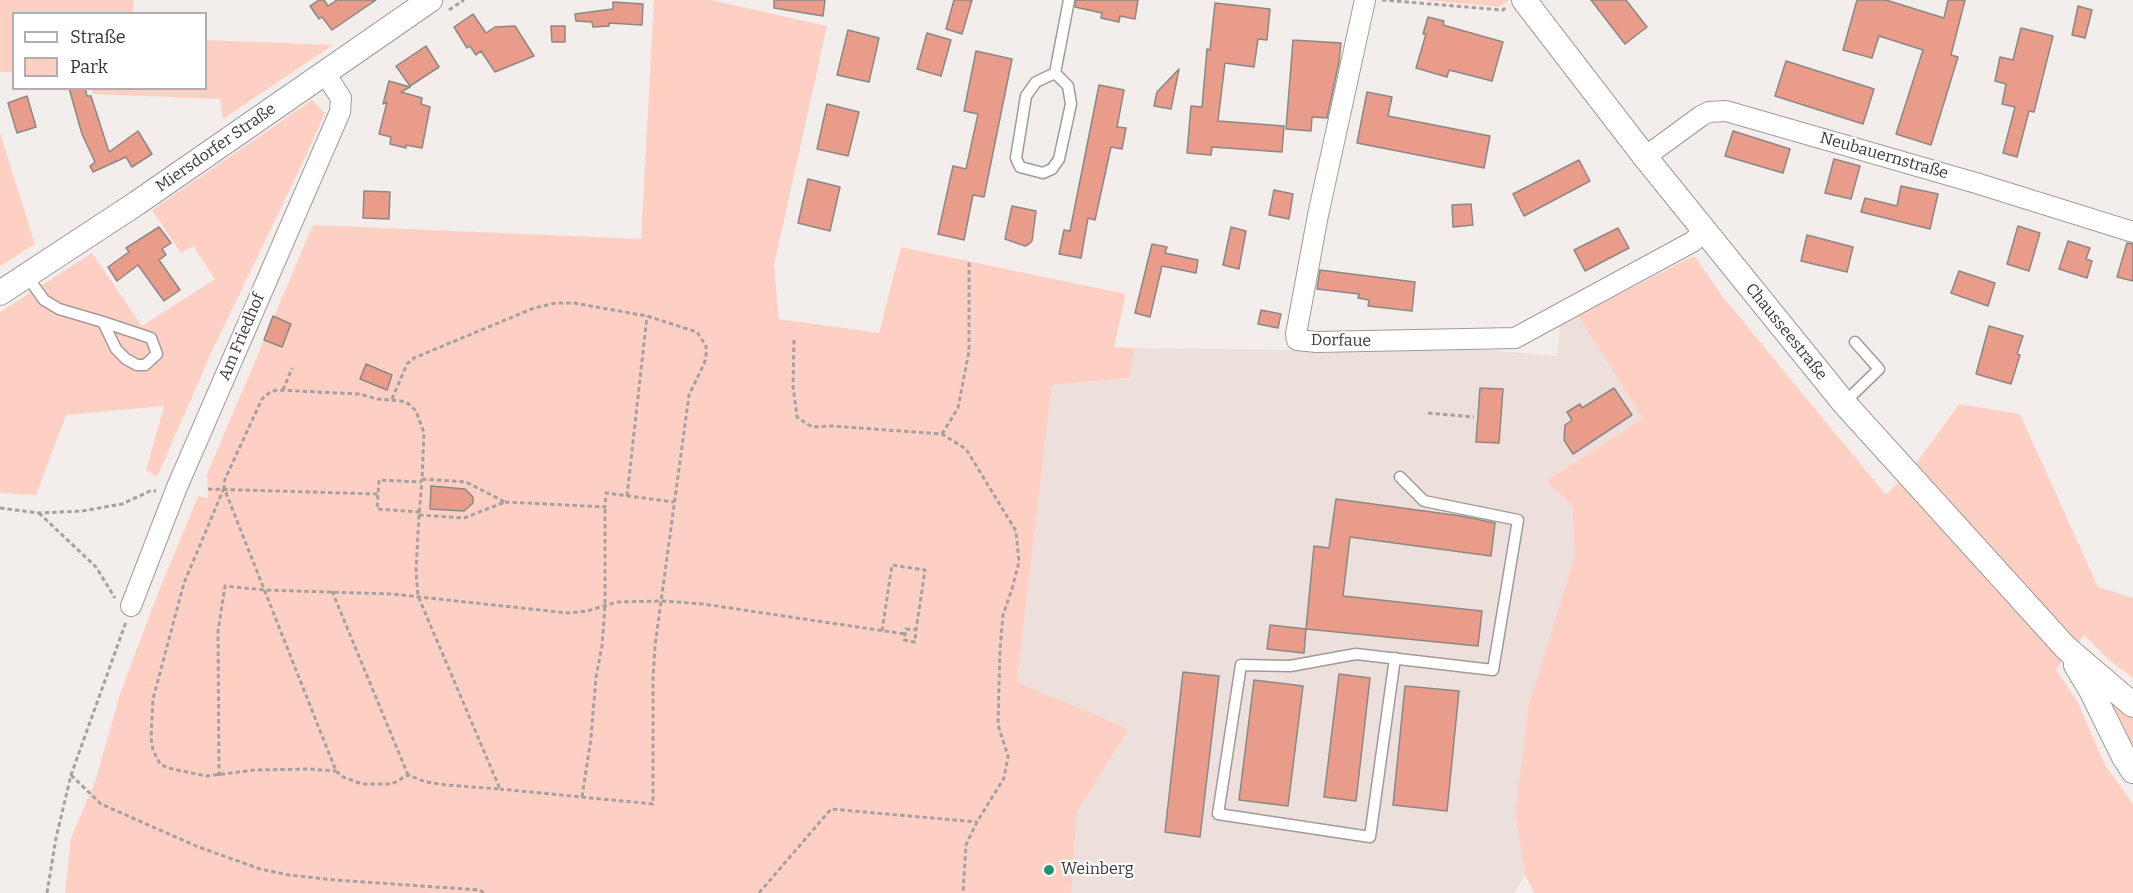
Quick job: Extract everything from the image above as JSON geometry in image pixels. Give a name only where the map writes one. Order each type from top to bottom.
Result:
[{"type":"street","name":"Miersdorfer Straße","points":[[0,293],[128,209],[430,0]]},
{"type":"street","name":"Dorfaue","points":[[1365,0],[1318,215],[1296,334],[1297,340],[1317,342],[1515,338],[1692,242],[1704,232]]},
{"type":"street","name":"Chausseestraße","points":[[1516,3],[1844,403],[2066,648],[2133,705]]},
{"type":"street","name":"Am Friedhof","points":[[130,611],[177,489],[340,112],[341,98],[324,72]]},
{"type":"street","name":"Neubauernstraße","points":[[1645,158],[1701,116],[1709,112],[1726,111],[1976,183],[2133,232]]},
{"type":"street","name":"Chausseestraße","points":[[2066,648],[2091,690],[2111,733],[2133,771]]},
{"type":"lane","points":[[1055,73],[1069,0]]},
{"type":"lane","points":[[1055,73],[1068,86],[1071,104],[1059,159],[1052,169],[1043,173],[1020,168],[1016,158],[1026,96],[1036,82],[1055,73]]},
{"type":"lane","points":[[27,276],[44,300],[58,309],[103,322],[151,338],[156,346],[157,354],[145,365],[137,365],[126,359],[116,350],[103,322]]},
{"type":"lane","points":[[1844,403],[1879,369],[1855,342]]},
{"type":"lane","points":[[1395,658],[1370,837],[1218,814],[1241,664],[1290,666],[1356,654],[1395,658],[1493,670],[1518,520],[1424,501],[1400,477]]},
{"type":"path","points":[[1380,0],[1503,10],[1516,3]]},
{"type":"path","points":[[942,434],[958,408],[969,351],[969,261]]},
{"type":"path","points":[[332,591],[408,775],[426,782],[446,785],[652,804],[655,646],[663,601],[689,395],[706,357],[706,346],[697,332],[647,316],[574,303],[556,303],[534,308],[414,358],[407,364],[392,400]]},
{"type":"path","points":[[627,496],[647,316]]},
{"type":"path","points":[[794,340],[793,386],[797,417],[812,427],[832,426],[942,434],[966,449],[1016,531],[1019,562],[1003,615],[1000,649],[998,725],[1008,756],[1004,778],[977,822],[966,846],[963,893]]},
{"type":"path","points":[[283,390],[292,368]]},
{"type":"path","points":[[336,771],[255,770],[219,776],[186,773],[160,764],[153,750],[151,738],[153,699],[184,583],[224,488],[225,479],[262,399],[270,392],[283,390],[360,394],[401,401],[416,411],[424,433],[416,571],[418,596],[500,789]]},
{"type":"path","points":[[1428,413],[1474,417]]},
{"type":"path","points":[[505,502],[466,482],[379,480],[377,509],[464,518],[505,502],[605,507]]},
{"type":"path","points":[[224,488],[336,771],[343,777],[362,784],[392,784],[408,775]]},
{"type":"path","points":[[0,508],[39,513],[82,511],[122,504],[150,491],[177,489]]},
{"type":"path","points":[[208,489],[378,494]]},
{"type":"path","points":[[582,797],[591,738],[596,677],[602,646],[605,606],[606,493],[674,502]]},
{"type":"path","points":[[39,513],[96,567],[130,611],[71,775],[56,838],[47,893]]},
{"type":"path","points":[[882,631],[892,565],[925,570],[915,642],[904,640],[906,629],[916,630]]},
{"type":"path","points":[[219,776],[218,631],[225,586],[265,590],[418,596],[549,612],[587,611],[617,602],[663,601],[703,604],[905,634]]},
{"type":"path","points":[[71,775],[101,804],[196,846],[260,869],[335,880],[480,890],[484,893]]},
{"type":"path","points":[[759,893],[831,809],[977,822]]},
{"type":"shaded area","points":[[1578,316],[1644,418],[1546,481],[1572,506],[1575,556],[1561,604],[1515,814],[1525,875],[1514,893],[1071,893],[1077,812],[1129,729],[1017,683],[1052,385],[1129,378],[1135,348],[1476,349],[1557,356],[1561,325]]},
{"type":"green space","points":[[0,0],[133,0],[133,12],[12,12],[12,72],[0,72]]},
{"type":"green space","points":[[654,0],[711,0],[827,26],[774,265],[779,319],[879,333],[901,247],[1126,294],[1114,347],[1135,348],[1129,378],[1052,385],[1017,682],[1129,729],[1077,812],[1071,893],[65,893],[71,838],[95,782],[121,691],[198,496],[208,498],[207,474],[313,225],[641,239]]},
{"type":"green space","points":[[1423,0],[1508,0],[1508,1],[1499,7]]},
{"type":"green space","points":[[207,40],[333,45],[223,119],[220,99],[93,94],[91,90],[207,90]]},
{"type":"green space","points":[[312,100],[325,113],[212,351],[157,477],[146,470],[164,406],[66,415],[36,495],[0,493],[0,312],[92,253],[142,326],[215,279],[193,246],[181,253],[152,210]]},
{"type":"green space","points":[[0,133],[35,244],[0,266]]},
{"type":"green space","points":[[1691,257],[1696,258],[1723,297],[1886,495],[1915,465],[1959,404],[2020,414],[2098,587],[2133,598],[2133,678],[2109,660],[2084,635],[2056,669],[2078,703],[2105,765],[2133,804],[2133,893],[1534,893],[1525,875],[1515,814],[1529,704],[1575,556],[1572,506],[1546,481],[1643,418],[1578,316]]},
{"type":"green space","points":[[2114,702],[2133,717],[2133,755],[2110,706]]},
{"type":"building","points":[[319,0],[324,0],[328,6],[337,0],[376,0],[332,30],[322,17],[319,19],[310,6]]},
{"type":"building","points":[[774,0],[825,0],[823,16],[774,8]]},
{"type":"building","points":[[954,0],[972,0],[962,34],[946,29]]},
{"type":"building","points":[[1076,0],[1138,0],[1135,19],[1120,16],[1119,22],[1101,18],[1102,13],[1075,7]]},
{"type":"building","points":[[1591,0],[1626,0],[1647,27],[1625,44]]},
{"type":"building","points":[[1857,0],[1886,0],[1944,18],[1948,0],[1965,0],[1951,55],[1958,57],[1931,145],[1896,134],[1923,50],[1879,36],[1872,58],[1843,50]]},
{"type":"building","points":[[613,2],[643,4],[642,25],[609,23],[609,26],[593,27],[592,22],[576,21],[575,14],[613,9]]},
{"type":"building","points":[[1215,3],[1270,9],[1267,40],[1258,39],[1254,67],[1225,63],[1218,121],[1284,126],[1282,152],[1212,147],[1211,155],[1187,153],[1191,106],[1202,107],[1207,49],[1210,50]]},
{"type":"building","points":[[2078,6],[2092,10],[2085,38],[2072,35]]},
{"type":"building","points":[[473,14],[486,33],[495,27],[515,26],[534,56],[495,72],[481,51],[476,55],[470,46],[467,48],[454,27]]},
{"type":"building","points":[[1428,17],[1444,21],[1443,25],[1503,42],[1492,81],[1449,70],[1447,77],[1416,68],[1426,34],[1423,34]]},
{"type":"building","points":[[551,26],[565,26],[565,42],[552,42]]},
{"type":"building","points":[[2021,28],[2053,36],[2034,112],[2029,111],[2017,157],[2003,153],[2015,107],[2002,104],[2006,84],[1995,81],[2000,57],[2013,60]]},
{"type":"building","points":[[848,30],[879,38],[869,82],[837,75]]},
{"type":"building","points":[[927,33],[951,40],[941,76],[917,69]]},
{"type":"building","points":[[1293,40],[1341,43],[1327,118],[1312,117],[1311,131],[1286,129]]},
{"type":"building","points":[[426,46],[439,67],[410,86],[396,66]]},
{"type":"building","points":[[976,51],[1012,59],[984,197],[973,195],[964,240],[938,234],[953,166],[966,169],[978,114],[964,111]]},
{"type":"building","points":[[1786,61],[1874,89],[1863,124],[1775,96]]},
{"type":"building","points":[[1179,69],[1171,109],[1154,106],[1157,92]]},
{"type":"building","points":[[389,81],[410,87],[401,92],[422,98],[421,104],[430,107],[422,148],[406,145],[406,148],[390,144],[391,137],[379,134],[387,102],[383,104]]},
{"type":"building","points":[[1099,85],[1124,90],[1117,127],[1126,128],[1122,149],[1111,147],[1095,220],[1088,218],[1081,258],[1059,254],[1064,230],[1070,231]]},
{"type":"building","points":[[70,90],[86,90],[87,96],[91,96],[109,152],[138,131],[152,154],[132,167],[126,157],[93,172],[90,166],[95,162],[82,134]]},
{"type":"building","points":[[1367,92],[1392,97],[1388,116],[1490,136],[1484,168],[1357,143]]},
{"type":"building","points":[[27,96],[36,127],[17,133],[8,103]]},
{"type":"building","points":[[827,104],[859,112],[848,156],[817,149]]},
{"type":"building","points":[[1733,131],[1790,149],[1783,173],[1725,156]]},
{"type":"building","points":[[1834,159],[1860,166],[1851,199],[1825,193]]},
{"type":"building","points":[[1579,160],[1590,181],[1524,216],[1513,194]]},
{"type":"building","points":[[808,179],[840,187],[830,231],[798,223]]},
{"type":"building","points":[[1901,186],[1938,194],[1930,229],[1861,212],[1865,198],[1897,206]]},
{"type":"building","points":[[1274,190],[1293,194],[1289,219],[1269,215]]},
{"type":"building","points":[[364,191],[390,192],[389,219],[363,218]]},
{"type":"building","points":[[1471,204],[1473,225],[1453,227],[1452,205]]},
{"type":"building","points":[[1012,206],[1036,211],[1032,241],[1025,246],[1005,239]]},
{"type":"building","points":[[2018,226],[2040,233],[2029,271],[2007,264]]},
{"type":"building","points":[[159,227],[171,243],[162,249],[166,255],[159,260],[180,290],[164,301],[138,265],[117,281],[108,267],[129,252],[126,248]]},
{"type":"building","points":[[1231,227],[1246,231],[1239,269],[1223,265]]},
{"type":"building","points":[[1618,228],[1629,248],[1585,271],[1574,250]]},
{"type":"building","points":[[1807,235],[1853,247],[1847,272],[1801,261]]},
{"type":"building","points":[[2068,241],[2090,248],[2086,259],[2092,261],[2087,278],[2059,269]]},
{"type":"building","points":[[2127,243],[2133,244],[2133,281],[2117,277]]},
{"type":"building","points":[[1152,244],[1167,247],[1165,253],[1198,260],[1196,273],[1162,266],[1150,317],[1135,313]]},
{"type":"building","points":[[1320,270],[1415,282],[1412,311],[1368,306],[1369,300],[1358,298],[1359,294],[1317,289]]},
{"type":"building","points":[[1959,271],[1995,283],[1988,306],[1951,293]]},
{"type":"building","points":[[1261,310],[1281,314],[1278,328],[1258,324]]},
{"type":"building","points":[[273,316],[291,324],[282,347],[264,340]]},
{"type":"building","points":[[1989,326],[2023,336],[2011,384],[1976,374]]},
{"type":"building","points":[[366,364],[392,375],[387,390],[360,379]]},
{"type":"building","points":[[1480,388],[1503,389],[1499,443],[1476,442]]},
{"type":"building","points":[[1614,388],[1632,415],[1573,454],[1564,440],[1565,425],[1572,420],[1567,412],[1580,404],[1582,408]]},
{"type":"building","points":[[431,486],[465,489],[473,497],[473,503],[464,511],[430,509]]},
{"type":"building","points":[[1336,499],[1461,516],[1495,523],[1491,556],[1350,537],[1343,596],[1482,611],[1478,646],[1306,629],[1314,546],[1329,548]]},
{"type":"building","points":[[1270,625],[1306,629],[1304,653],[1267,649]]},
{"type":"building","points":[[1183,672],[1219,676],[1200,837],[1165,832]]},
{"type":"building","points":[[1339,674],[1370,678],[1356,801],[1324,797]]},
{"type":"building","points":[[1254,680],[1303,686],[1288,806],[1239,800]]},
{"type":"building","points":[[1405,686],[1459,691],[1447,811],[1393,805]]},
{"type":"place","name":"Weinberg","points":[[1049,870]]}]
